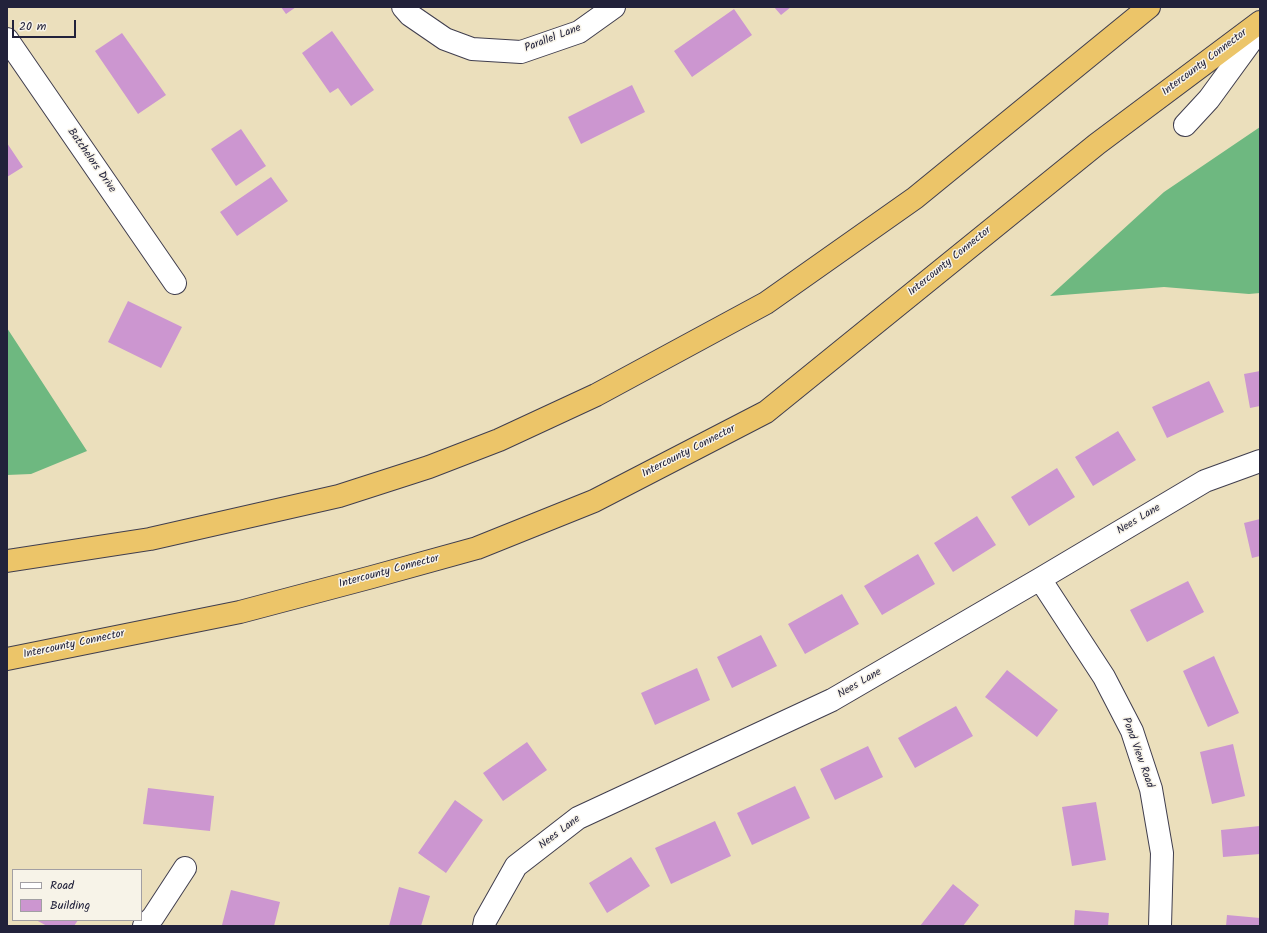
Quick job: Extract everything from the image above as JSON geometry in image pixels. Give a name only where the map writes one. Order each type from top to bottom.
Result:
[{"type":"highway","points":[[7,561],[150,539],[339,496],[436,465],[498,440],[596,395],[766,303],[779,294],[915,198],[1149,7]]},
{"type":"highway","name":"Intercounty Connector","points":[[7,659],[240,612],[372,577],[476,548],[594,501],[766,412],[1097,144],[1260,22]]},
{"type":"street","name":"Parallel Lane","points":[[403,7],[410,15],[445,39],[472,49],[521,52],[579,32],[614,7]]},
{"type":"street","points":[[1185,125],[1209,99],[1260,29]]},
{"type":"street","name":"Batchelors Drive","points":[[7,38],[175,283]]},
{"type":"street","name":"Nees Lane","points":[[484,926],[485,921],[516,866],[578,818],[832,700],[1040,579],[1204,481],[1260,461]]},
{"type":"street","name":"Pond View Road","points":[[1040,579],[1104,677],[1132,731],[1151,789],[1162,853],[1160,926]]},
{"type":"street","points":[[144,926],[153,917],[185,868]]},
{"type":"green space","points":[[1260,127],[1260,293],[1249,294],[1164,287],[1050,296],[1164,192]]},
{"type":"green space","points":[[7,328],[87,451],[31,474],[7,475]]},
{"type":"building","points":[[281,7],[296,7],[286,14]]},
{"type":"building","points":[[774,7],[791,7],[781,15]]},
{"type":"building","points":[[734,9],[752,35],[692,77],[674,51]]},
{"type":"building","points":[[332,31],[374,90],[351,106],[338,88],[330,93],[302,53]]},
{"type":"building","points":[[122,33],[166,95],[138,114],[95,51]]},
{"type":"building","points":[[632,85],[645,112],[581,144],[568,117]]},
{"type":"building","points":[[241,129],[266,166],[236,186],[211,149]]},
{"type":"building","points":[[7,143],[23,167],[7,177]]},
{"type":"building","points":[[271,177],[288,201],[237,236],[220,212]]},
{"type":"building","points":[[128,301],[182,327],[161,368],[108,342]]},
{"type":"building","points":[[1260,371],[1260,406],[1250,408],[1244,374]]},
{"type":"building","points":[[1209,381],[1224,412],[1167,438],[1152,407]]},
{"type":"building","points":[[1118,431],[1136,460],[1093,486],[1075,457]]},
{"type":"building","points":[[1057,468],[1075,497],[1029,526],[1011,497]]},
{"type":"building","points":[[977,516],[996,545],[953,572],[934,543]]},
{"type":"building","points":[[1260,519],[1260,556],[1252,558],[1244,523]]},
{"type":"building","points":[[918,554],[935,584],[882,615],[864,586]]},
{"type":"building","points":[[1188,581],[1204,612],[1147,642],[1130,610]]},
{"type":"building","points":[[842,594],[859,624],[805,654],[788,624]]},
{"type":"building","points":[[761,635],[777,666],[732,688],[717,657]]},
{"type":"building","points":[[1214,656],[1239,713],[1208,727],[1183,671]]},
{"type":"building","points":[[697,668],[710,700],[655,725],[641,693]]},
{"type":"building","points":[[1007,670],[1058,710],[1037,737],[985,697]]},
{"type":"building","points":[[956,706],[973,736],[915,768],[898,738]]},
{"type":"building","points":[[527,742],[547,770],[503,801],[483,773]]},
{"type":"building","points":[[1233,744],[1245,796],[1212,804],[1200,752]]},
{"type":"building","points":[[868,746],[883,777],[835,800],[820,769]]},
{"type":"building","points":[[795,786],[810,818],[752,845],[737,813]]},
{"type":"building","points":[[148,788],[214,796],[210,831],[143,824]]},
{"type":"building","points":[[455,800],[483,820],[446,873],[418,853]]},
{"type":"building","points":[[1096,802],[1106,860],[1072,866],[1062,807]]},
{"type":"building","points":[[715,821],[731,856],[671,884],[655,848]]},
{"type":"building","points":[[1260,826],[1260,854],[1223,857],[1221,830]]},
{"type":"building","points":[[631,857],[650,886],[607,913],[589,883]]},
{"type":"building","points":[[953,884],[979,905],[963,926],[920,926]]},
{"type":"building","points":[[399,887],[430,896],[421,926],[389,926]]},
{"type":"building","points":[[231,890],[280,902],[274,926],[222,925]]},
{"type":"building","points":[[1075,910],[1109,913],[1108,926],[1074,926]]},
{"type":"building","points":[[1227,915],[1260,918],[1260,926],[1226,926]]},
{"type":"building","points":[[38,921],[77,921],[74,926],[47,926]]}]
